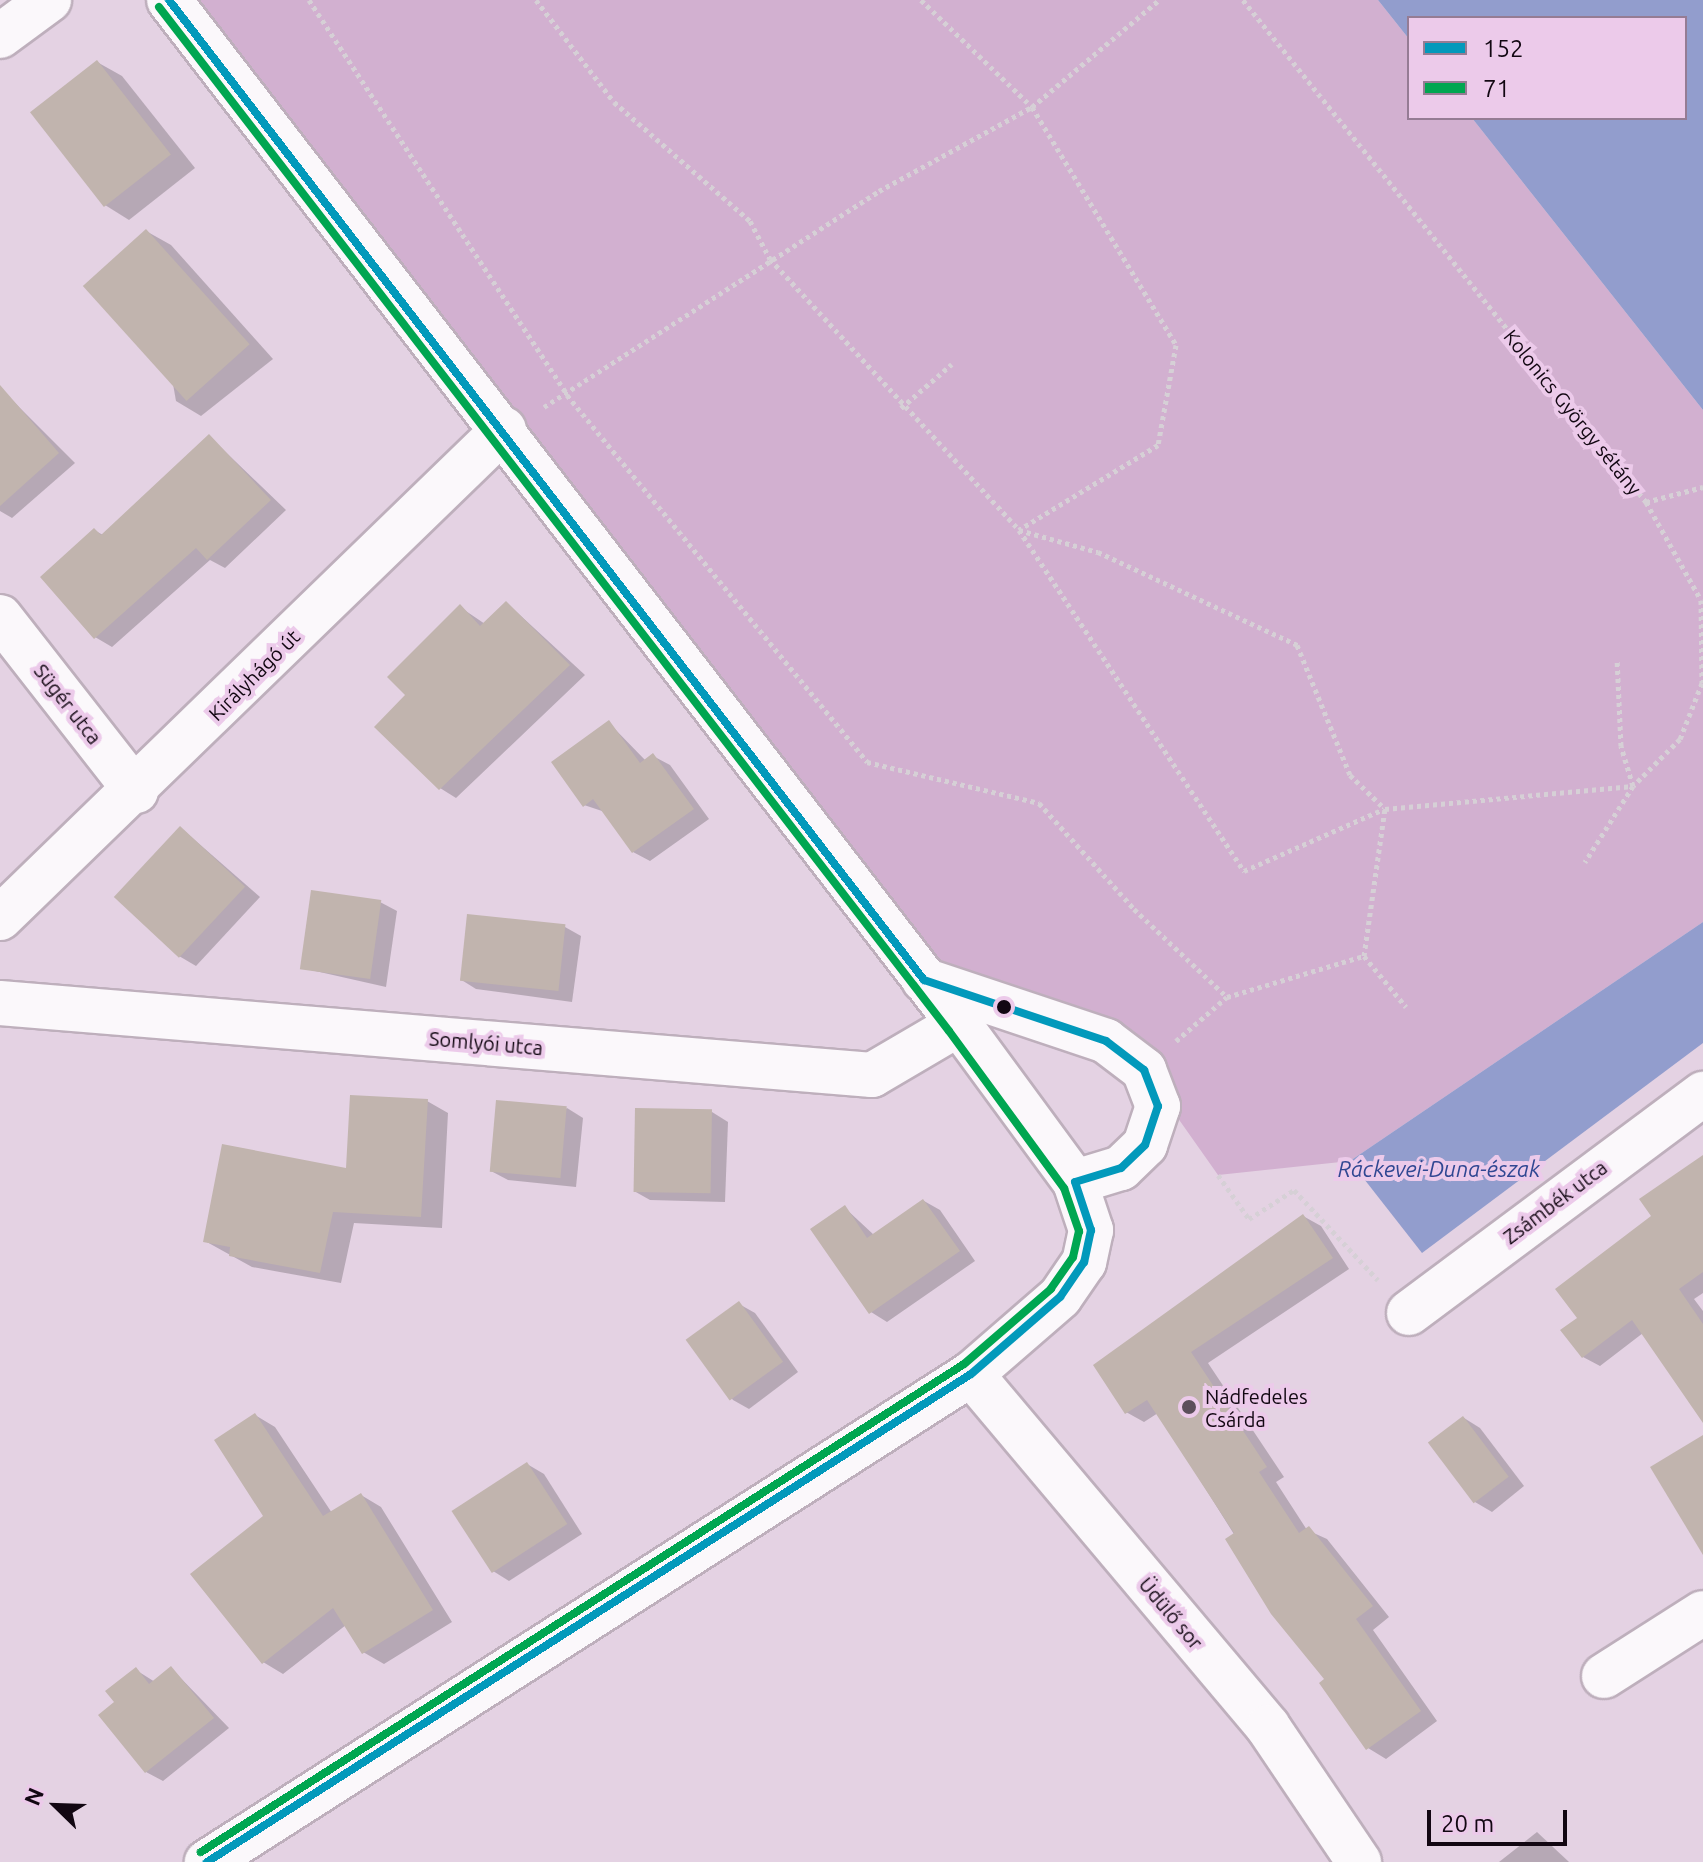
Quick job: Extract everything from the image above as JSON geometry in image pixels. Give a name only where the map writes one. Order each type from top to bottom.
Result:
[{"type":"street","points":[[0,36],[49,0]]},
{"type":"street","points":[[169,0],[504,429],[959,1024],[1075,1182],[1091,1230],[1084,1262],[1060,1297],[971,1374],[207,1862]]},
{"type":"street","name":"Királyhágó út","points":[[0,918],[136,791],[504,429]]},
{"type":"street","name":"Sügér utca","points":[[0,617],[136,791]]},
{"type":"street","points":[[924,980],[1106,1041],[1144,1070],[1158,1106],[1145,1145],[1121,1168],[1075,1182]]},
{"type":"street","name":"Somlyói utca","points":[[0,1003],[872,1075],[959,1024]]},
{"type":"street","name":"Zsámbék utca","points":[[1409,1313],[1703,1094]]},
{"type":"street","name":"Üdülő sor","points":[[971,1374],[1268,1727],[1359,1862]]},
{"type":"street","points":[[1604,1676],[1703,1613]]},
{"type":"path","points":[[309,0],[567,395],[867,762],[1039,803],[1134,909],[1227,997]]},
{"type":"path","points":[[536,0],[614,102],[750,221],[770,259],[901,408],[1019,530],[1244,871],[1385,809],[1633,786],[1621,746],[1617,659]]},
{"type":"path","points":[[921,0],[1032,107],[1176,345],[1176,366],[1158,445],[1019,530]]},
{"type":"path","points":[[504,429],[567,395],[770,259],[1032,107],[1159,0]]},
{"type":"path","name":"Kolonics György sétány","points":[[1243,0],[1646,502],[1701,600],[1702,683],[1680,739],[1633,786],[1585,862]]},
{"type":"path","points":[[901,408],[952,364]]},
{"type":"path","points":[[1646,502],[1703,487]]},
{"type":"path","points":[[1019,530],[1098,552],[1297,645],[1350,775],[1385,809]]},
{"type":"path","points":[[1385,809],[1364,956],[1406,1007]]},
{"type":"path","points":[[1144,1070],[1227,997],[1364,956]]},
{"type":"path","points":[[1218,1175],[1249,1219],[1294,1190],[1409,1313]]},
{"type":"shaded area","points":[[169,0],[1378,0],[1407,36],[1407,120],[1474,120],[1703,410],[1703,922],[1350,1161],[1218,1175],[1144,1070],[924,980]]},
{"type":"water","points":[[1378,0],[1703,0],[1703,410],[1474,120],[1687,120],[1687,16],[1407,16],[1407,36]]},
{"type":"water","name":"Ráckevei-Duna-észak","points":[[1703,922],[1703,1043],[1422,1253],[1350,1161]]},
{"type":"building","points":[[97,60],[171,155],[104,207],[30,112]]},
{"type":"building","points":[[146,229],[250,344],[187,401],[83,286]]},
{"type":"building","points":[[0,385],[59,453],[0,506]]},
{"type":"building","points":[[209,434],[271,500],[207,560],[196,548],[94,639],[40,577],[94,528],[101,535]]},
{"type":"building","points":[[506,601],[570,665],[439,790],[374,727],[405,695],[387,677],[460,604],[480,626]]},
{"type":"building","points":[[609,720],[640,763],[653,753],[694,809],[632,853],[593,799],[583,807],[551,762]]},
{"type":"building","points":[[180,826],[245,887],[179,958],[114,897]]},
{"type":"building","points":[[311,890],[381,900],[370,979],[300,969]]},
{"type":"building","points":[[467,914],[565,924],[558,991],[460,981]]},
{"type":"building","points":[[350,1095],[428,1099],[421,1217],[333,1212],[320,1273],[229,1256],[230,1247],[203,1242],[222,1144],[346,1168]]},
{"type":"building","points":[[496,1100],[567,1106],[560,1178],[490,1172]]},
{"type":"building","points":[[635,1108],[712,1109],[711,1193],[634,1192]]},
{"type":"building","points":[[1703,1155],[1703,1272],[1679,1289],[1703,1324],[1703,1423],[1632,1320],[1582,1358],[1560,1330],[1577,1318],[1555,1289],[1651,1216],[1639,1199]]},
{"type":"building","points":[[923,1199],[960,1251],[869,1314],[810,1229],[845,1205],[867,1238]]},
{"type":"building","points":[[1303,1214],[1333,1258],[1191,1352],[1267,1467],[1259,1472],[1299,1533],[1309,1526],[1373,1606],[1356,1619],[1421,1711],[1366,1750],[1319,1683],[1324,1679],[1271,1614],[1225,1539],[1234,1533],[1147,1400],[1125,1414],[1093,1365]]},
{"type":"building","points":[[739,1301],[783,1362],[730,1400],[686,1340]]},
{"type":"building","points":[[255,1413],[323,1516],[361,1493],[433,1610],[362,1654],[333,1608],[262,1664],[190,1574],[263,1516],[214,1440]]},
{"type":"building","points":[[1463,1416],[1509,1477],[1474,1503],[1428,1442]]},
{"type":"building","points":[[1703,1435],[1703,1555],[1650,1467]]},
{"type":"building","points":[[527,1462],[567,1524],[492,1573],[452,1511]]},
{"type":"building","points":[[171,1666],[214,1718],[145,1773],[98,1715],[114,1702],[105,1691],[136,1667],[149,1684]]},
{"type":"transit line","name":"152","points":[[169,0],[924,980],[1106,1041],[1144,1070],[1158,1106],[1145,1145],[1121,1168],[1075,1182],[1091,1230],[1084,1262],[1060,1297],[971,1374],[207,1862]]},
{"type":"transit line","name":"71","points":[[159,7],[949,1031],[1064,1188],[1079,1231],[1073,1257],[1051,1289],[964,1364],[201,1852]]},
{"type":"place","name":"Nádfedeles Csárda","points":[[1189,1407]]}]
